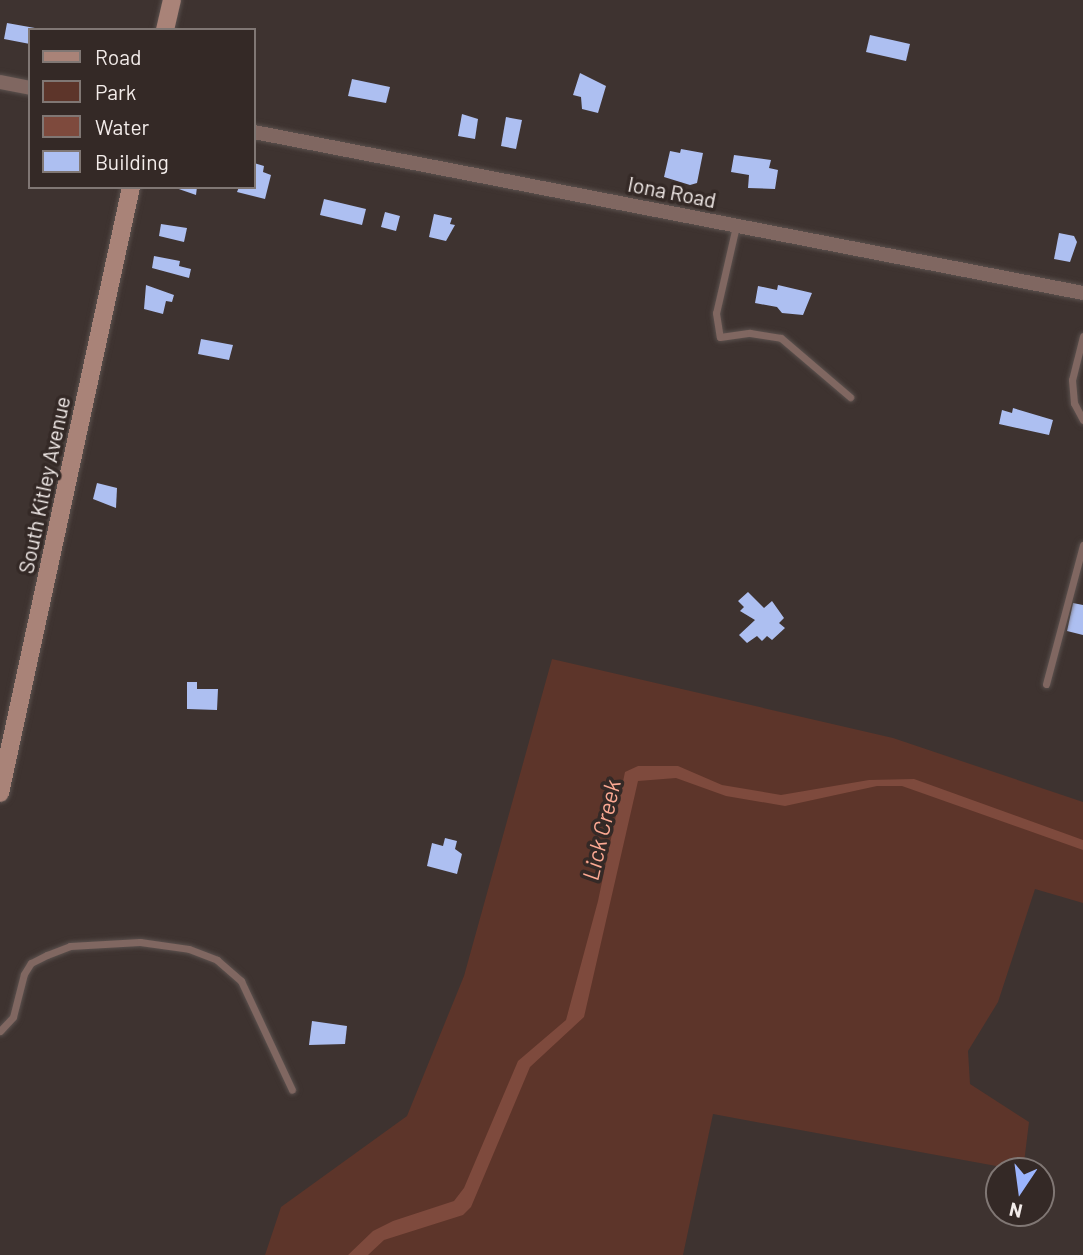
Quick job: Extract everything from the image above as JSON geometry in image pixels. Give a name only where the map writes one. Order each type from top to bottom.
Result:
[{"type":"street","points":[[166,28],[172,0]]},
{"type":"street","points":[[0,82],[28,88]]},
{"type":"street","name":"Iona Road","points":[[256,132],[1083,293]]},
{"type":"street","name":"South Kitley Avenue","points":[[0,793],[131,189]]},
{"type":"lane","points":[[736,225],[716,313],[720,337],[750,333],[781,338],[850,397]]},
{"type":"lane","points":[[1083,336],[1072,380],[1074,404],[1083,419]]},
{"type":"lane","points":[[1046,684],[1083,545]]},
{"type":"lane","points":[[0,1031],[13,1017],[23,974],[31,963],[47,954],[70,946],[140,942],[189,949],[217,960],[241,981],[292,1090]]},
{"type":"green space","points":[[552,659],[893,738],[1083,802],[1083,903],[1035,889],[998,1002],[968,1051],[970,1084],[1029,1122],[1025,1157],[985,1157],[985,1164],[713,1114],[683,1255],[265,1255],[281,1207],[407,1116],[464,976]]},
{"type":"water","name":"Lick Creek","points":[[638,766],[678,766],[722,785],[781,795],[869,780],[914,779],[1083,840],[1083,850],[902,786],[877,786],[785,806],[726,796],[676,778],[638,781],[584,1017],[530,1067],[471,1207],[463,1215],[384,1240],[368,1255],[348,1255],[373,1231],[393,1221],[454,1201],[464,1188],[518,1061],[566,1020],[598,901],[625,772]]},
{"type":"building","points":[[7,23],[35,28],[28,28],[28,44],[4,39]]},
{"type":"building","points":[[870,35],[910,44],[906,61],[866,52]]},
{"type":"building","points":[[580,73],[606,86],[598,113],[582,109],[581,97],[573,95]]},
{"type":"building","points":[[352,79],[390,87],[386,103],[348,96]]},
{"type":"building","points":[[462,114],[478,119],[475,139],[458,136]]},
{"type":"building","points":[[506,117],[522,120],[516,149],[501,146]]},
{"type":"building","points":[[681,149],[703,153],[697,183],[690,185],[664,177],[670,151],[680,153]]},
{"type":"building","points":[[734,155],[771,160],[769,168],[778,170],[775,189],[748,188],[749,175],[731,172]]},
{"type":"building","points":[[256,164],[264,166],[263,172],[271,175],[265,199],[237,192],[238,189],[256,189]]},
{"type":"building","points":[[179,189],[197,189],[196,195]]},
{"type":"building","points":[[324,199],[366,209],[362,225],[320,215]]},
{"type":"building","points":[[385,212],[400,216],[396,231],[381,227]]},
{"type":"building","points":[[434,214],[452,218],[450,224],[455,225],[446,241],[429,237]]},
{"type":"building","points":[[161,224],[187,228],[184,242],[159,236]]},
{"type":"building","points":[[1059,233],[1074,236],[1077,242],[1070,262],[1054,259]]},
{"type":"building","points":[[154,256],[180,261],[179,266],[191,269],[189,278],[152,268]]},
{"type":"building","points":[[146,285],[174,295],[172,302],[166,301],[163,314],[144,309]]},
{"type":"building","points":[[778,285],[812,293],[803,315],[782,313],[777,307],[755,303],[758,286],[777,290]]},
{"type":"building","points":[[201,339],[233,345],[229,360],[198,354]]},
{"type":"building","points":[[1013,408],[1053,420],[1049,435],[999,424],[1002,410],[1012,413]]},
{"type":"building","points":[[97,483],[117,488],[116,508],[93,499]]},
{"type":"building","points":[[748,592],[764,608],[772,601],[784,618],[779,623],[785,628],[772,640],[767,636],[762,641],[757,636],[747,643],[739,635],[755,620],[740,611],[744,607],[738,601]]},
{"type":"building","points":[[1073,603],[1083,605],[1083,635],[1067,631]]},
{"type":"building","points":[[187,682],[197,682],[197,689],[218,689],[217,710],[187,709]]},
{"type":"building","points":[[445,838],[457,841],[455,849],[462,854],[457,874],[427,866],[432,843],[443,846]]},
{"type":"building","points":[[312,1021],[347,1026],[345,1044],[309,1045]]}]
